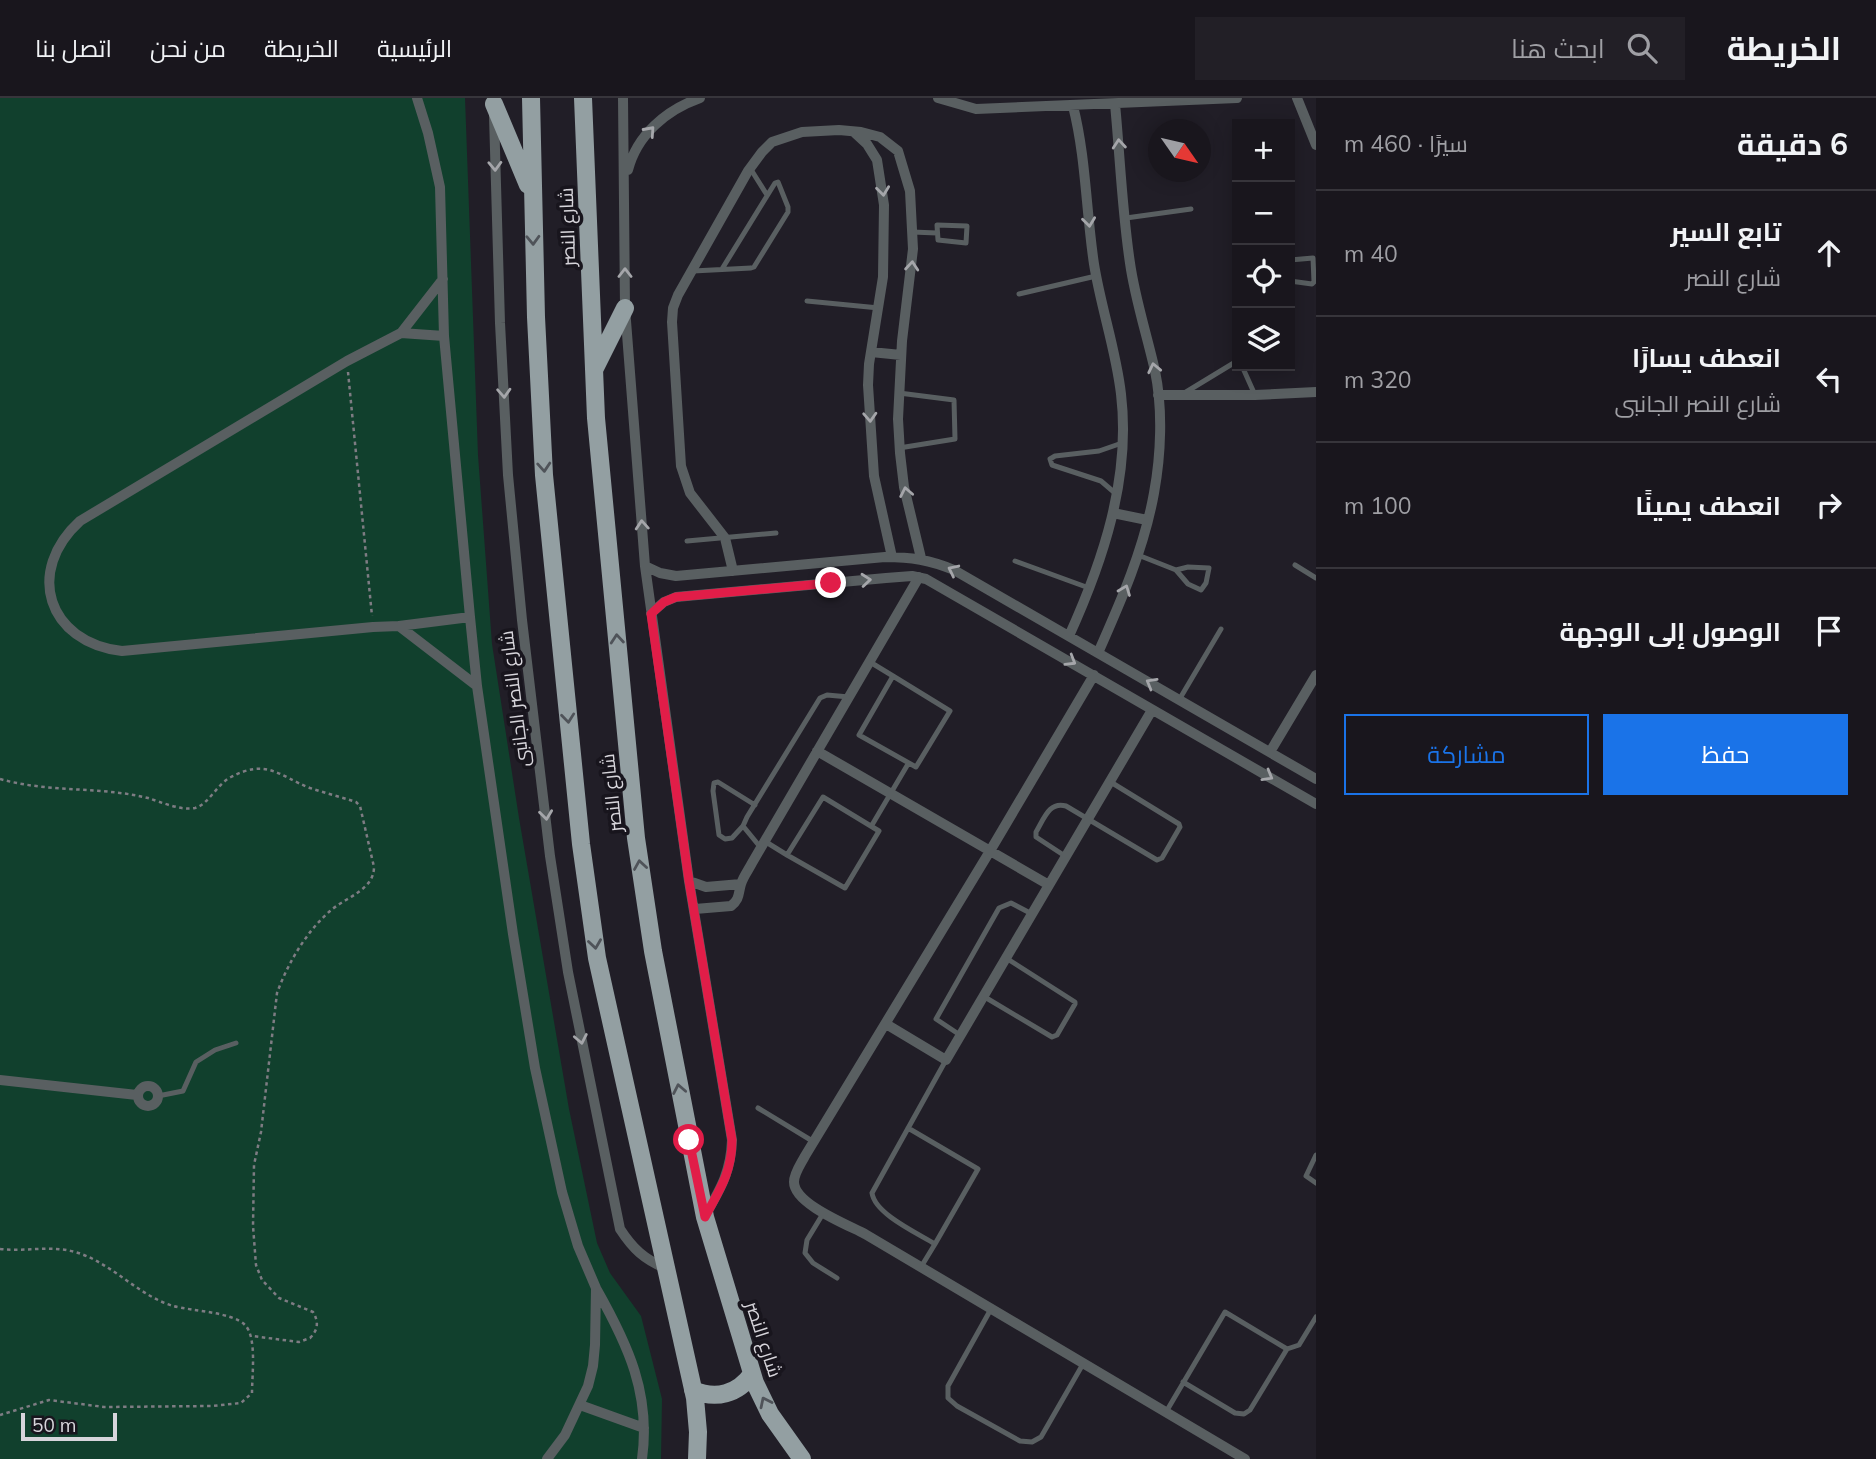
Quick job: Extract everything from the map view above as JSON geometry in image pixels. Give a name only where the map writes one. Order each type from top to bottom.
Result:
[{"type":"main road","name":"شارع النصر","points":[[531,98],[532,193],[544,475],[581,844],[597,958],[693,1390],[698,1432],[696,1459]]},
{"type":"main road","name":"شارع النصر","points":[[583,98],[596,418],[636,838],[673,1064],[705,1217],[752,1374],[771,1414],[802,1459]]},
{"type":"main road","points":[[493,101],[532,193]]},
{"type":"main road","points":[[594,371],[625,307]]},
{"type":"main road","points":[[693,1390],[710,1395],[726,1394],[741,1386],[752,1374]]},
{"type":"street","points":[[417,98],[431,143],[440,187],[444,336],[477,687],[535,1068],[562,1192],[578,1246],[633,1363],[643,1407],[642,1459]]},
{"type":"street","points":[[623,98],[625,307],[645,566],[689,881],[732,1140],[732,1161],[705,1217]]},
{"type":"street","points":[[624,183],[639,144],[652,128],[680,101],[699,98]]},
{"type":"street","points":[[938,98],[976,109],[1237,98]]},
{"type":"street","points":[[1297,98],[1316,145]]},
{"type":"street","name":"شارع النصر الجانبى","points":[[493,101],[508,475],[550,856],[568,972],[620,1229],[631,1247],[647,1260],[665,1268]]},
{"type":"street","points":[[1098,653],[1138,555],[1154,491],[1157,465],[1156,373],[1130,263],[1115,104]]},
{"type":"street","points":[[1069,636],[1089,588],[1113,513],[1124,441],[1121,391],[1096,276],[1079,131],[1073,106]]},
{"type":"street","points":[[733,571],[725,538],[691,493],[681,466],[672,322],[678,295],[750,168],[772,142],[802,132],[854,132],[880,137],[898,151],[910,191],[911,274],[901,355],[899,448],[904,487],[921,558]]},
{"type":"street","points":[[854,132],[867,144],[877,160],[883,192],[886,254],[868,385],[874,476],[892,557]]},
{"type":"street","points":[[877,160],[879,153],[885,149],[898,151]]},
{"type":"street","points":[[443,279],[401,333],[346,361],[80,521],[66,533],[56,548],[50,565],[49,584],[52,602],[60,618],[72,632],[86,643],[103,649],[122,651],[470,617]]},
{"type":"street","points":[[401,333],[444,336]]},
{"type":"street","points":[[871,352],[901,355]]},
{"type":"street","points":[[1158,395],[1316,392]]},
{"type":"street","points":[[1113,513],[1147,520]]},
{"type":"street","points":[[645,566],[676,576],[892,557],[921,558],[954,570],[1316,779]]},
{"type":"street","points":[[718,572],[721,593]]},
{"type":"street","points":[[651,614],[664,602],[676,597],[919,577],[940,585],[1316,804]]},
{"type":"street","points":[[695,909],[731,906],[740,895],[741,884],[919,577]]},
{"type":"street","points":[[399,626],[477,687]]},
{"type":"street","points":[[1094,675],[798,1169],[794,1184],[796,1192],[803,1199],[824,1212],[1245,1459]]},
{"type":"street","points":[[1270,752],[1316,675]]},
{"type":"street","points":[[886,1024],[946,1060],[1152,710]]},
{"type":"street","points":[[1213,745],[1224,726]]},
{"type":"street","points":[[817,751],[1049,885]]},
{"type":"street","points":[[689,881],[706,887],[741,884]]},
{"type":"street","points":[[0,1080],[137,1095],[139,1102],[145,1107],[153,1105],[158,1096]]},
{"type":"street","points":[[547,1459],[565,1435],[580,1405],[593,1366],[596,1288]]},
{"type":"street","points":[[580,1405],[644,1428]]},
{"type":"lane","points":[[750,168],[767,195]]},
{"type":"lane","points":[[692,271],[754,267],[789,210],[778,183],[775,183],[767,195],[722,269]]},
{"type":"lane","points":[[1126,218],[1191,209]]},
{"type":"lane","points":[[937,225],[968,226],[966,243],[938,240],[937,233],[937,225]]},
{"type":"lane","points":[[912,232],[937,233]]},
{"type":"lane","points":[[1295,260],[1313,258],[1315,270],[1312,284],[1295,282]]},
{"type":"lane","points":[[1019,295],[1096,276]]},
{"type":"lane","points":[[807,301],[879,308]]},
{"type":"lane","points":[[1182,395],[1232,364]]},
{"type":"lane","points":[[1244,371],[1255,395]]},
{"type":"lane","points":[[899,393],[954,400],[955,439],[899,448]]},
{"type":"lane","points":[[1116,495],[1101,481],[1052,465],[1051,459],[1055,456],[1107,449],[1124,441]]},
{"type":"lane","points":[[687,541],[776,533]]},
{"type":"lane","points":[[1138,555],[1176,570],[1188,584],[1201,590],[1206,583],[1209,568],[1188,567],[1176,570]]},
{"type":"lane","points":[[1015,561],[1089,588]]},
{"type":"lane","points":[[1295,565],[1316,578]]},
{"type":"lane","points":[[1179,700],[1221,629]]},
{"type":"lane","points":[[870,662],[893,676],[950,711],[916,767],[859,735],[893,676]]},
{"type":"lane","points":[[755,805],[718,782],[714,783],[719,835],[728,839],[743,826],[820,698],[827,695],[849,697]]},
{"type":"lane","points":[[872,825],[908,764]]},
{"type":"lane","points":[[1065,856],[1040,841],[1036,832],[1052,806],[1058,803],[1157,860],[1162,858],[1180,827],[1179,824],[1109,781]]},
{"type":"lane","points":[[743,826],[763,845],[787,855],[845,888],[878,831],[823,797],[787,855]]},
{"type":"lane","points":[[960,1035],[936,1019],[999,908],[1011,903],[1032,914]]},
{"type":"lane","points":[[983,996],[1052,1037],[1058,1035],[1075,1002],[1006,958]]},
{"type":"lane","points":[[158,1096],[183,1091],[196,1062],[215,1050],[236,1043]]},
{"type":"lane","points":[[935,1244],[889,1216],[877,1206],[872,1197],[946,1060]]},
{"type":"lane","points":[[758,1108],[814,1142]]},
{"type":"lane","points":[[908,1128],[978,1169],[921,1267]]},
{"type":"lane","points":[[1316,1155],[1306,1175],[1316,1183]]},
{"type":"lane","points":[[824,1212],[807,1240],[805,1253],[813,1263],[837,1278]]},
{"type":"lane","points":[[991,1309],[948,1386],[948,1398],[957,1406],[1020,1441],[1032,1442],[1041,1437],[1083,1364]]},
{"type":"lane","points":[[1165,1414],[1225,1312],[1287,1349]]},
{"type":"lane","points":[[1183,1382],[1235,1413],[1244,1414],[1250,1410],[1287,1349],[1299,1345],[1316,1317]]},
{"type":"path","points":[[346,361],[373,627]]},
{"type":"path","points":[[0,779],[23,786],[122,794],[186,808],[202,805],[228,778],[245,771],[266,768],[278,771],[308,787],[356,802],[360,806],[374,876],[370,884],[329,911],[293,956],[285,972],[277,993],[254,1165],[253,1226],[256,1265],[262,1280],[279,1298],[313,1312],[318,1323],[317,1329],[310,1339],[299,1342],[252,1336]]},
{"type":"path","points":[[0,1249],[75,1252],[110,1269],[154,1299],[233,1318],[244,1324],[252,1336],[252,1393],[241,1403],[212,1406],[104,1407],[49,1400],[0,1415]]},
{"type":"green space","points":[[0,98],[465,98],[478,455],[492,644],[569,1109],[597,1243],[610,1273],[641,1316],[662,1399],[661,1459],[0,1459]]},
{"type":"route","points":[[689,1140],[705,1217],[732,1161],[732,1140],[689,881],[651,614],[664,602],[676,597],[831,583]]}]
